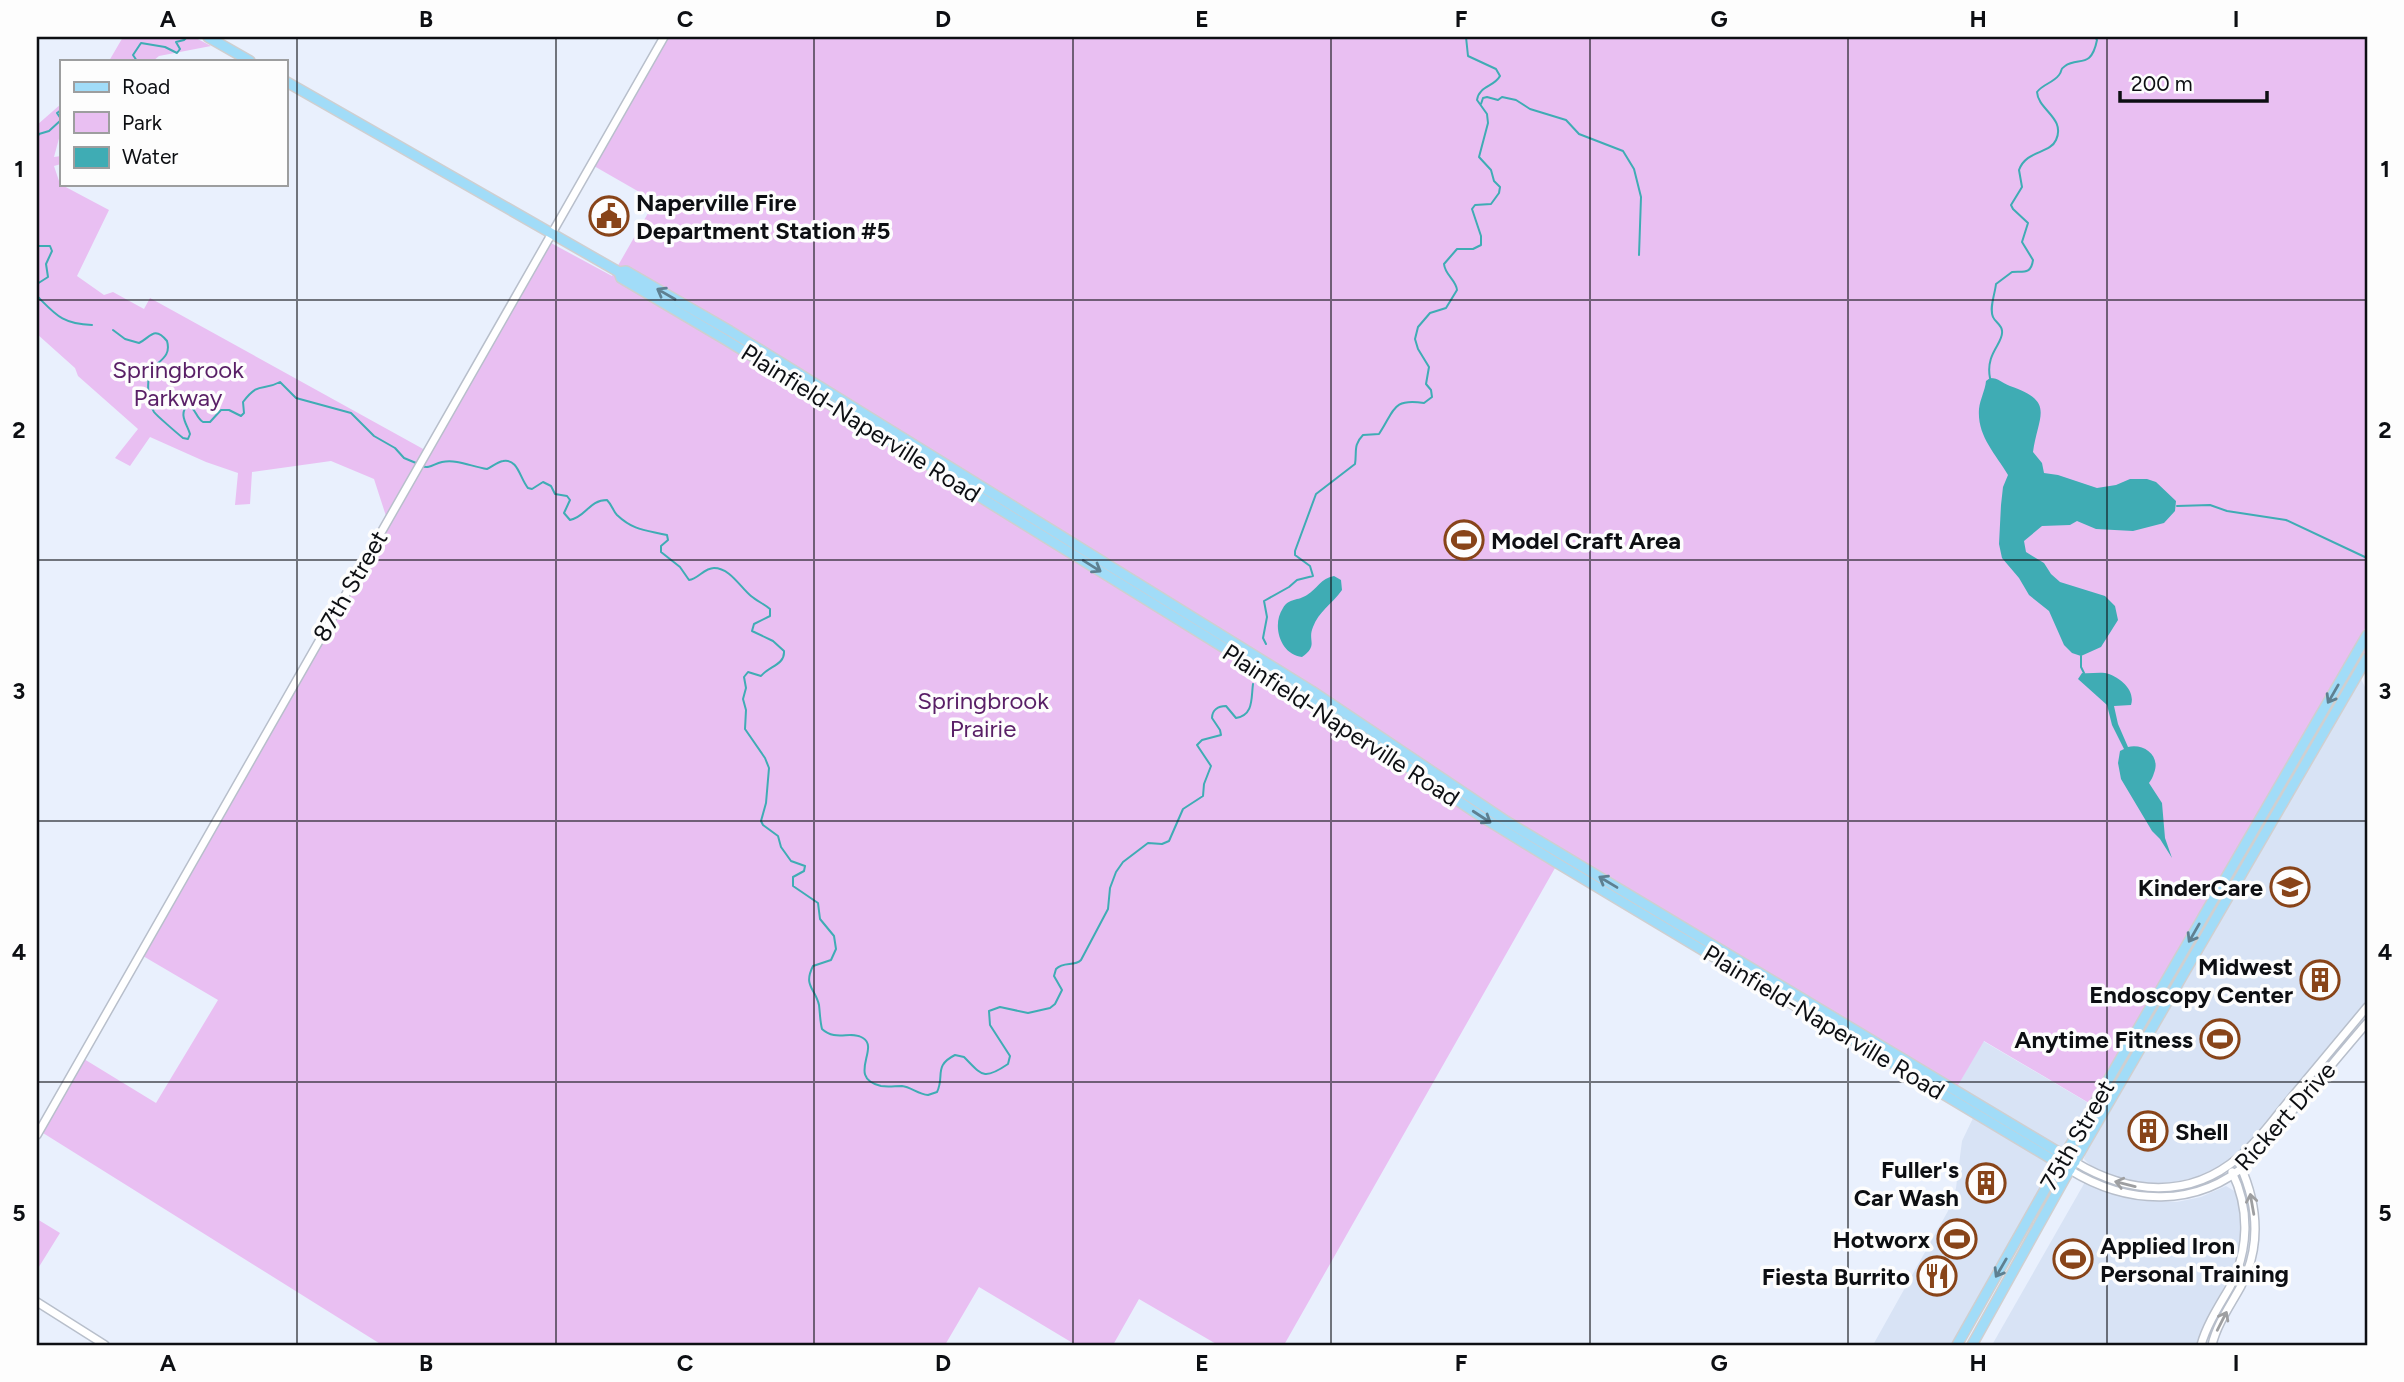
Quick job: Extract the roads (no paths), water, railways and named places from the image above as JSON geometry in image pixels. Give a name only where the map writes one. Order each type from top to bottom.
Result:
[{"type":"main road","points":[[208,37],[248,60]]},
{"type":"main road","name":"Plainfield-Naperville Road","points":[[287,82],[619,272],[621,278],[1307,699],[1501,829],[2072,1166]]},
{"type":"main road","name":"75th Street","points":[[1957,1345],[2367,635]]},
{"type":"main road","name":"75th Street","points":[[1972,1345],[2072,1166],[2367,658]]},
{"type":"street","name":"87th Street","points":[[37,1135],[664,37]]},
{"type":"street","name":"Rickert Drive","points":[[2072,1166],[2123,1184],[2151,1188],[2194,1182],[2228,1165],[2237,1159],[2367,1007]]},
{"type":"street","name":"Rickert Drive","points":[[2072,1166],[2115,1192],[2154,1198],[2198,1191],[2241,1168],[2367,1023]]},
{"type":"street","points":[[2212,1345],[2222,1318],[2245,1277],[2253,1250],[2253,1204],[2237,1159]]},
{"type":"street","points":[[2202,1345],[2208,1324],[2235,1276],[2242,1253],[2245,1216],[2228,1165]]},
{"type":"street","points":[[37,1303],[105,1345]]},
{"type":"water","points":[[1990,378],[2024,392],[2039,404],[2040,419],[2033,452],[2042,463],[2044,473],[2097,488],[2116,485],[2130,479],[2147,479],[2156,482],[2176,501],[2175,511],[2164,523],[2133,531],[2096,529],[2077,521],[2070,525],[2042,526],[2024,541],[2026,552],[2044,563],[2060,582],[2105,596],[2115,606],[2118,620],[2101,647],[2081,656],[2072,653],[2064,645],[2049,611],[2029,595],[2002,558],[1999,544],[2001,505],[2003,487],[2008,475],[1988,444],[1979,419],[1980,402],[1986,381]]},
{"type":"water","points":[[1334,576],[1341,580],[1342,590],[1315,622],[1310,649],[1302,657],[1295,655],[1288,651],[1278,631],[1283,608]]},
{"type":"water","points":[[2082,673],[2110,675],[2121,680],[2129,689],[2131,705],[2114,706],[2118,724],[2128,747],[2140,747],[2153,756],[2156,767],[2149,783],[2162,803],[2165,838],[2172,858],[2152,831],[2121,779],[2118,763],[2120,751],[2124,749],[2112,725],[2107,705],[2078,679]]},
{"type":"waterway","points":[[136,60],[133,55],[141,43],[165,47],[177,53],[180,49],[176,42],[187,37]]},
{"type":"waterway","points":[[1266,644],[1263,638],[1267,617],[1264,601],[1297,580],[1313,576],[1310,566],[1295,555],[1295,551],[1316,494],[1355,464],[1360,439],[1363,435],[1379,434],[1400,404],[1424,403],[1432,397],[1426,384],[1429,367],[1415,339],[1418,327],[1430,313],[1446,308],[1457,290],[1444,264],[1457,249],[1473,249],[1481,245],[1481,236],[1472,209],[1475,205],[1491,204],[1500,187],[1494,181],[1491,170],[1479,157],[1488,123],[1487,114],[1477,100],[1478,95],[1500,76],[1496,69],[1468,56],[1466,37]]},
{"type":"waterway","points":[[1990,378],[1990,362],[2002,335],[2001,327],[1992,313],[1996,284],[2012,272],[2028,270],[2033,260],[2022,242],[2028,223],[2011,205],[2022,187],[2019,170],[2032,155],[2049,148],[2056,140],[2058,132],[2055,120],[2042,104],[2037,92],[2057,78],[2065,66],[2088,59],[2097,40],[2095,37]]},
{"type":"waterway","points":[[1481,104],[1483,98],[1487,97],[1516,100],[1530,109],[1566,120],[1579,134],[1623,151],[1634,169],[1641,197],[1639,255]]},
{"type":"waterway","points":[[60,111],[57,113],[60,118]]},
{"type":"waterway","points":[[37,138],[60,121]]},
{"type":"waterway","points":[[37,246],[50,246],[52,251],[46,264],[48,277],[37,284]]},
{"type":"waterway","points":[[37,296],[60,317],[73,323],[92,325]]},
{"type":"waterway","points":[[113,330],[125,339],[139,343],[155,333],[167,341],[167,353],[150,372],[149,396],[154,412],[183,438],[188,439],[190,434],[183,415],[188,405],[203,422],[210,422],[221,410],[229,410],[241,416],[244,413],[243,402],[253,391],[280,382],[296,398],[351,413],[374,436],[395,448],[404,458],[416,463]]},
{"type":"waterway","points":[[421,466],[454,462],[487,469],[508,461],[515,466],[528,488],[532,489],[543,482],[551,486],[555,494],[567,496],[570,500],[564,513],[570,520],[580,516],[596,503],[607,500],[617,515],[629,524],[667,535],[668,540],[661,546],[661,552],[680,567],[689,580],[710,568],[720,569],[730,574],[751,596],[770,609],[770,616],[754,624],[752,631],[773,641],[784,651],[784,656],[761,676],[748,672],[744,677],[746,688],[743,699],[746,710],[745,729],[769,768],[766,803],[761,821],[778,836],[781,847],[791,861],[805,866],[804,871],[793,877],[793,886],[818,903],[820,919],[834,936],[836,949],[831,960],[813,966],[809,978],[819,1005],[822,1029],[833,1035],[863,1038],[868,1049],[864,1070],[866,1077],[881,1086],[902,1086],[928,1095],[937,1092],[942,1067],[955,1055],[964,1057],[983,1074],[993,1073],[1008,1064],[1010,1056],[990,1025],[989,1011],[1000,1007],[1028,1013],[1050,1008],[1055,1004],[1062,990],[1054,976],[1056,969],[1081,960],[1108,909],[1110,888],[1123,862],[1148,843],[1162,844],[1169,841],[1183,809],[1203,796],[1204,784],[1211,766],[1197,745],[1202,740],[1221,735],[1212,718],[1214,711],[1226,706],[1236,718],[1242,716],[1249,710],[1253,684]]},
{"type":"waterway","points":[[2177,506],[2210,505],[2227,511],[2286,520],[2367,558]]},
{"type":"waterway","points":[[2081,656],[2084,673]]},
{"type":"place","name":"Naperville Fire Department Station #5","points":[[609,216]]},
{"type":"place","name":"Model Craft Area","points":[[1464,540]]},
{"type":"place","name":"KinderCare","points":[[2290,887]]},
{"type":"place","name":"Midwest Endoscopy Center","points":[[2320,980]]},
{"type":"place","name":"Anytime Fitness","points":[[2220,1039]]},
{"type":"place","name":"Shell","points":[[2148,1131]]},
{"type":"place","name":"Fuller's Car Wash","points":[[1986,1183]]},
{"type":"place","name":"Hotworx","points":[[1957,1239]]},
{"type":"place","name":"Applied Iron Personal Training","points":[[2073,1259]]},
{"type":"place","name":"Fiesta Burrito","points":[[1937,1276]]},
{"type":"park label","name":"Springbrook Parkway","points":[[178,383]]},
{"type":"park label","name":"Springbrook Prairie","points":[[983,714]]}]
